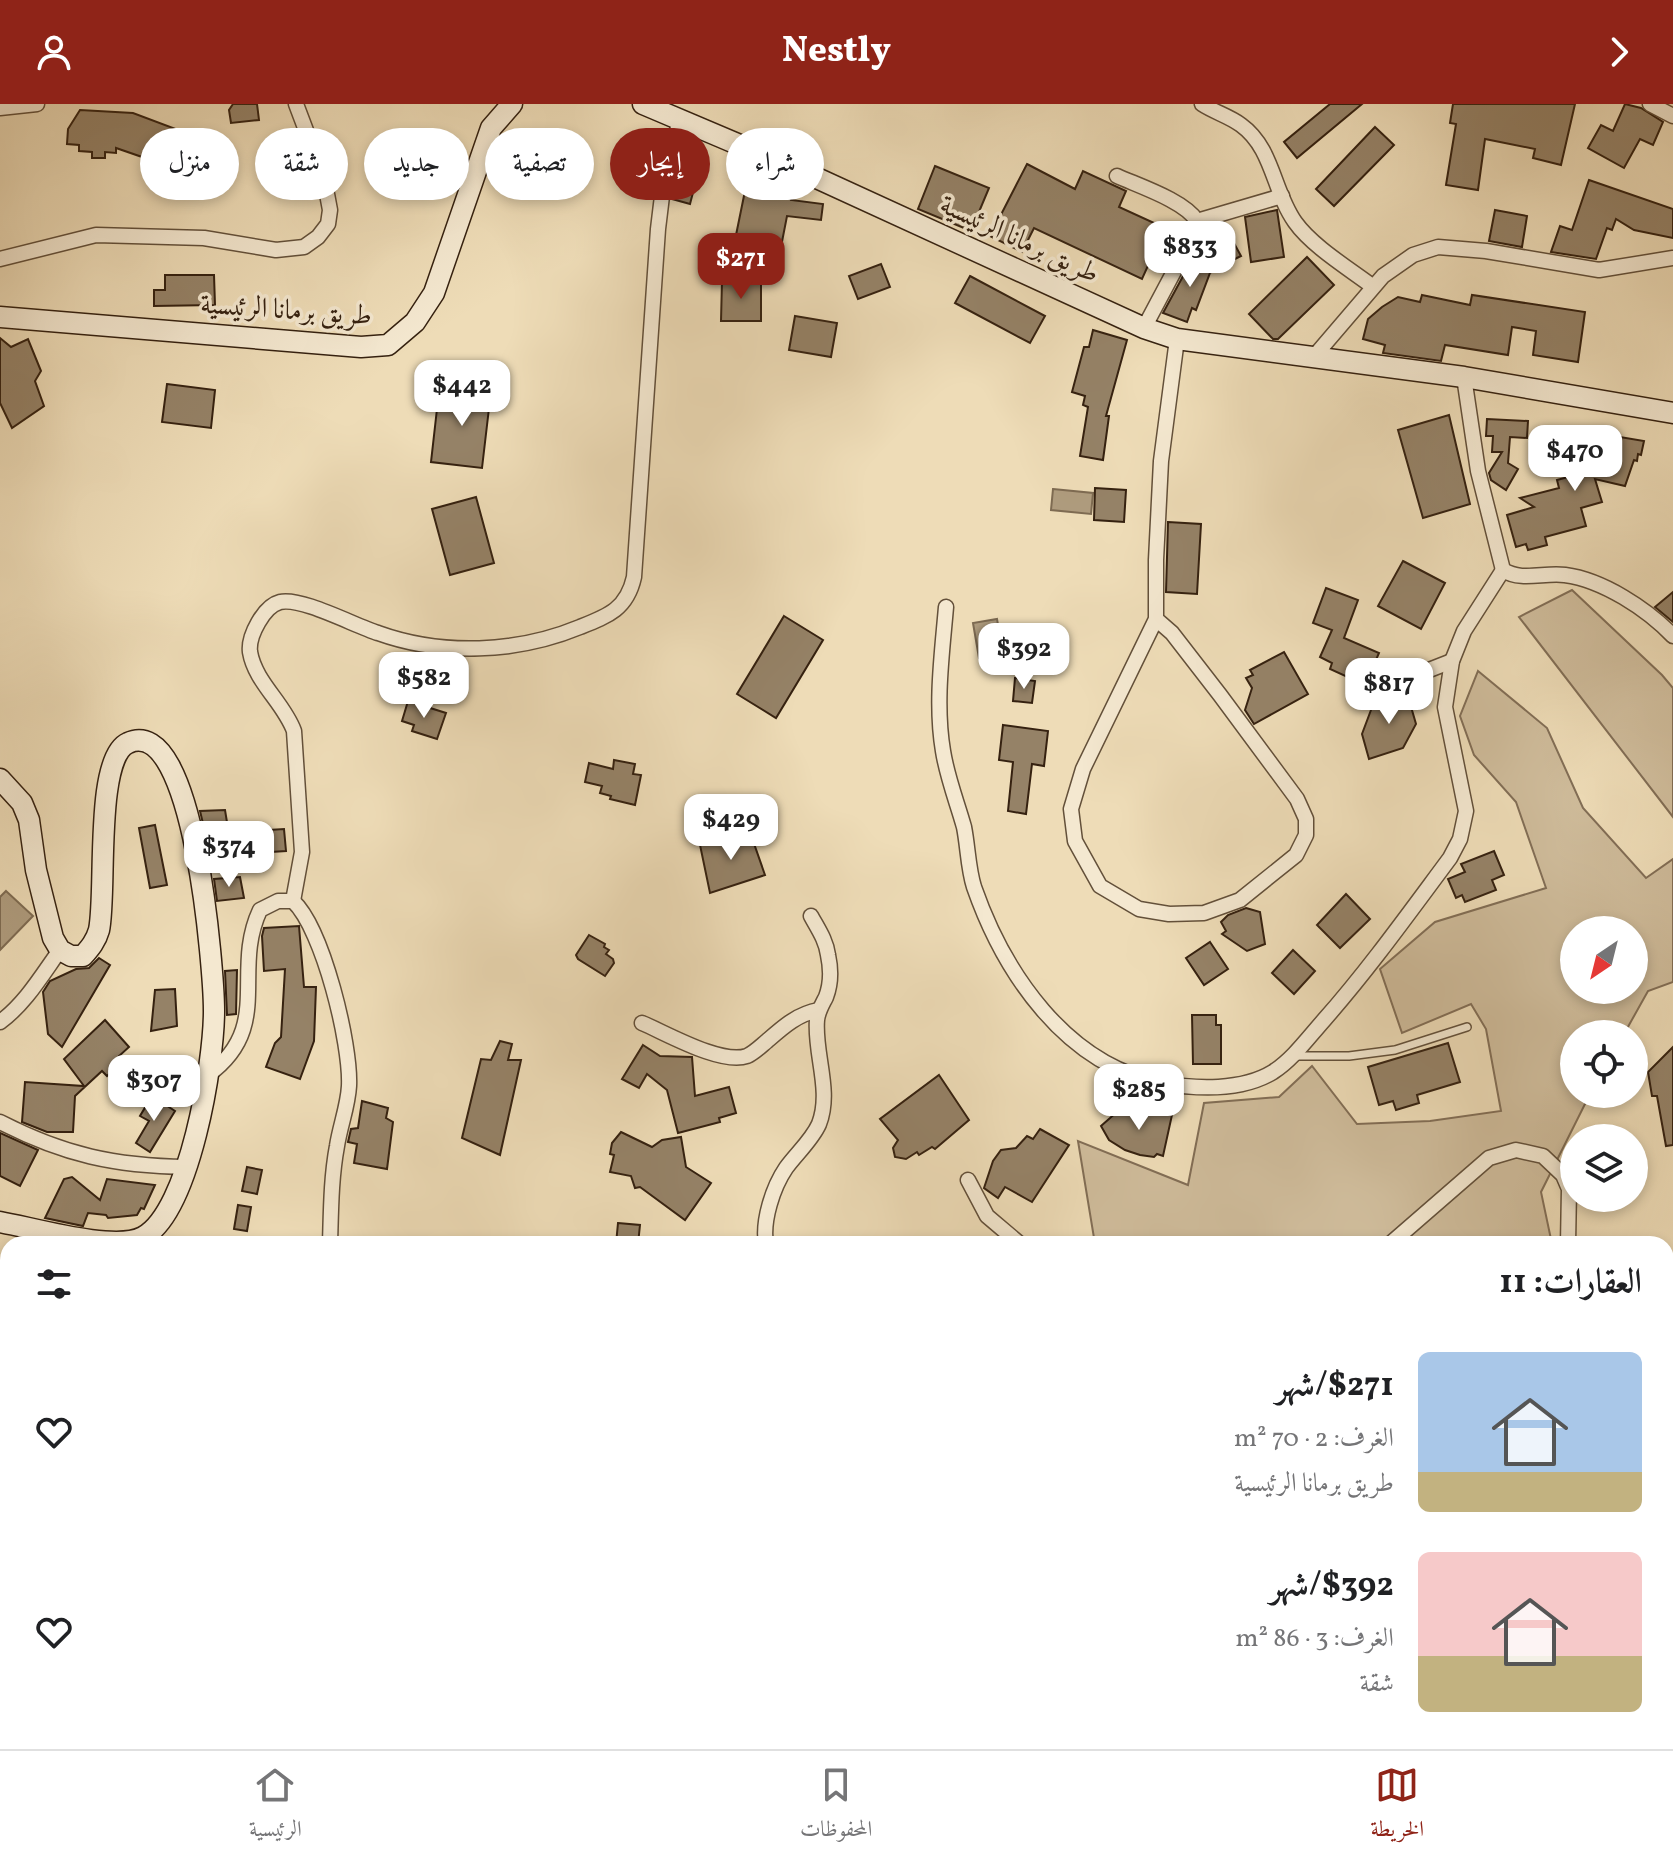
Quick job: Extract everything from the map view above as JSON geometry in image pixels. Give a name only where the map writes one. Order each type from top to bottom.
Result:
[{"type":"street","points":[[0,108],[37,104]]},
{"type":"street","points":[[0,259],[96,235],[204,238],[276,250],[304,247],[318,237],[328,224],[330,210],[324,178],[296,104]]},
{"type":"street","name":"طريق برمانا الرئيسية","points":[[0,317],[361,347],[388,345],[415,322],[434,293],[491,128],[512,104]]},
{"type":"street","name":"طريق برمانا الرئيسية","points":[[643,104],[1144,328],[1177,339],[1464,377],[1673,413]]},
{"type":"street","points":[[1202,104],[1240,124],[1256,139],[1296,224],[1372,286]]},
{"type":"street","points":[[1650,104],[1673,116]]},
{"type":"street","points":[[293,901],[302,852],[294,731],[289,718],[255,668],[250,652],[250,642],[257,625],[271,607],[279,602],[288,602],[317,609],[378,634],[414,644],[471,649],[544,641],[613,614],[625,603],[634,577],[658,229],[662,196],[680,118]]},
{"type":"street","points":[[1117,176],[1193,213],[1197,221],[1196,230],[1144,328]]},
{"type":"street","points":[[1197,221],[1282,196]]},
{"type":"street","points":[[1312,359],[1372,286],[1394,266],[1413,255],[1438,247],[1486,251],[1599,270],[1673,258]]},
{"type":"street","points":[[1156,619],[1172,633],[1220,695],[1297,799],[1306,819],[1306,835],[1296,855],[1240,900],[1204,913],[1169,914],[1139,909],[1100,886],[1075,841],[1071,809],[1083,769],[1156,619],[1161,461],[1177,339]]},
{"type":"street","points":[[1464,377],[1478,471],[1503,570],[1511,575],[1564,575],[1589,582],[1637,608],[1673,636]]},
{"type":"street","points":[[946,607],[940,683],[943,751],[965,831],[973,883],[991,932],[1019,981],[1059,1028],[1107,1065],[1141,1079],[1189,1088],[1241,1084],[1271,1073],[1293,1056],[1357,982],[1450,858],[1460,839],[1466,811],[1445,707],[1452,661],[1464,631],[1503,570]]},
{"type":"street","points":[[1378,690],[1452,661]]},
{"type":"street","points":[[0,779],[22,803],[29,820],[36,870],[53,938],[60,950],[71,956],[83,956],[93,946],[99,931],[104,819],[112,763],[119,750],[136,741],[157,750],[168,761],[177,778],[202,881],[214,1013],[208,1075],[187,1167],[163,1221],[143,1236]]},
{"type":"street","points":[[208,1075],[223,1064],[243,1033],[247,1015],[249,947],[260,910],[278,901],[293,901],[302,910],[317,941],[348,1056],[349,1088],[333,1173],[330,1236]]},
{"type":"street","points":[[765,1236],[776,1187],[784,1170],[818,1125],[822,1113],[817,1024],[819,1010],[830,986],[829,956],[824,939],[811,916]]},
{"type":"street","points":[[0,1022],[11,1014],[60,950]]},
{"type":"street","points":[[642,1023],[707,1051],[738,1057],[747,1056],[760,1047],[790,1021],[819,1010]]},
{"type":"street","points":[[0,1122],[75,1154],[141,1166],[187,1167]]},
{"type":"street","points":[[1399,1236],[1489,1158],[1516,1150],[1543,1156],[1563,1175],[1569,1189],[1568,1236]]},
{"type":"street","points":[[968,1180],[987,1216],[1011,1236]]},
{"type":"street","points":[[0,1222],[71,1236]]},
{"type":"lane","points":[[1293,1056],[1349,1056],[1395,1050],[1467,1027]]},
{"type":"shaded area","points":[[1053,489],[1093,493],[1091,514],[1051,510]]},
{"type":"shaded area","points":[[1572,590],[1673,688],[1673,817],[1519,617]]},
{"type":"shaded area","points":[[997,619],[1003,654],[979,658],[973,623]]},
{"type":"shaded area","points":[[1478,671],[1547,728],[1583,808],[1646,878],[1673,859],[1673,982],[1648,991],[1648,916],[1560,916],[1560,1004],[1641,1004],[1632,1020],[1560,1020],[1560,1108],[1583,1108],[1575,1124],[1560,1124],[1560,1154],[1541,1192],[1550,1236],[1094,1236],[1078,1141],[1188,1185],[1204,1103],[1279,1097],[1312,1066],[1357,1124],[1430,1121],[1501,1111],[1486,1029],[1471,1004],[1402,1033],[1380,969],[1435,922],[1546,888],[1516,802],[1474,755],[1460,716]]},
{"type":"shaded area","points":[[6,891],[33,916],[0,950],[0,897]]},
{"type":"building","points":[[233,104],[257,104],[259,120],[231,123],[229,110]]},
{"type":"building","points":[[1330,104],[1362,104],[1297,158],[1284,142]]},
{"type":"building","points":[[1453,104],[1575,104],[1561,165],[1533,158],[1535,149],[1485,139],[1478,190],[1446,185],[1456,124],[1450,123]]},
{"type":"building","points":[[1625,104],[1641,108],[1663,122],[1653,145],[1640,139],[1624,168],[1588,148],[1601,125],[1613,131]]},
{"type":"building","points":[[80,110],[133,113],[173,128],[140,128],[140,156],[116,148],[116,153],[105,152],[105,158],[92,158],[92,152],[79,151],[79,145],[67,144],[68,129]]},
{"type":"building","points":[[1375,127],[1394,145],[1334,206],[1316,189]]},
{"type":"building","points":[[1027,164],[1075,189],[1083,171],[1126,191],[1119,207],[1165,228],[1142,279],[1034,228],[1022,252],[990,236]]},
{"type":"building","points":[[935,166],[989,188],[971,231],[918,209]]},
{"type":"building","points":[[1589,180],[1673,209],[1673,238],[1634,230],[1616,219],[1612,230],[1607,228],[1596,259],[1551,252],[1560,226],[1572,230]]},
{"type":"building","points":[[743,200],[823,204],[821,220],[787,216],[780,252],[766,249],[767,246],[735,240]]},
{"type":"building","points":[[1277,210],[1284,257],[1251,262],[1245,217]]},
{"type":"building","points":[[1495,210],[1527,216],[1522,247],[1489,241]]},
{"type":"building","points":[[1224,225],[1241,256],[1223,265],[1206,234]]},
{"type":"building","points":[[1194,256],[1222,266],[1210,273],[1196,310],[1192,308],[1187,322],[1163,313]]},
{"type":"building","points":[[1307,257],[1334,285],[1278,339],[1273,339],[1249,314]]},
{"type":"building","points":[[881,264],[890,287],[858,299],[849,276]]},
{"type":"building","points":[[165,275],[214,275],[215,305],[154,306],[154,290],[165,290]]},
{"type":"building","points":[[970,276],[1045,316],[1030,343],[955,303]]},
{"type":"building","points":[[722,281],[761,282],[761,321],[721,321]]},
{"type":"building","points":[[1422,295],[1470,305],[1472,295],[1585,312],[1578,362],[1533,355],[1536,331],[1512,327],[1508,355],[1445,345],[1441,361],[1383,353],[1385,345],[1363,339],[1368,319],[1382,307],[1398,297],[1420,302]]},
{"type":"building","points":[[795,316],[837,323],[831,357],[789,350]]},
{"type":"building","points":[[1093,330],[1127,340],[1106,416],[1109,416],[1103,460],[1080,456],[1088,407],[1083,405],[1085,396],[1072,392],[1084,347],[1089,347]]},
{"type":"building","points":[[0,338],[11,347],[28,339],[41,371],[35,381],[44,406],[12,428],[0,403]]},
{"type":"building","points":[[167,384],[215,390],[211,428],[162,422]]},
{"type":"building","points":[[448,386],[491,391],[482,468],[431,462],[438,400],[447,401]]},
{"type":"building","points":[[1449,415],[1470,504],[1423,518],[1398,430]]},
{"type":"building","points":[[1487,419],[1528,421],[1527,438],[1510,437],[1508,463],[1518,469],[1506,490],[1491,480],[1489,473],[1502,452],[1492,452],[1493,436],[1486,436]]},
{"type":"building","points":[[1596,433],[1644,441],[1641,455],[1638,454],[1637,461],[1634,460],[1625,486],[1595,479],[1602,502],[1581,508],[1586,526],[1545,537],[1547,545],[1528,550],[1526,544],[1516,547],[1507,515],[1534,507],[1520,498],[1559,488],[1557,480],[1587,472]]},
{"type":"building","points":[[1095,488],[1126,490],[1124,522],[1094,520]]},
{"type":"building","points":[[476,497],[494,563],[450,575],[432,509]]},
{"type":"building","points":[[1168,522],[1201,524],[1197,594],[1166,592]]},
{"type":"building","points":[[1403,561],[1445,583],[1421,629],[1378,606]]},
{"type":"building","points":[[1326,588],[1358,600],[1344,638],[1379,653],[1365,685],[1330,669],[1332,663],[1320,657],[1332,630],[1313,623]]},
{"type":"building","points":[[1673,592],[1673,622],[1655,607]]},
{"type":"building","points":[[784,616],[823,640],[776,718],[737,694]]},
{"type":"building","points":[[1284,652],[1308,694],[1254,724],[1245,710],[1252,688],[1246,678],[1253,675],[1250,670]]},
{"type":"building","points":[[1015,678],[1035,681],[1032,703],[1013,701]]},
{"type":"building","points":[[1407,693],[1416,724],[1403,748],[1369,759],[1362,734],[1374,702]]},
{"type":"building","points":[[408,701],[446,713],[437,739],[412,731],[414,725],[402,721]]},
{"type":"building","points":[[1003,725],[1048,731],[1044,766],[1032,764],[1026,814],[1008,811],[1013,762],[999,760]]},
{"type":"building","points":[[614,760],[635,764],[633,774],[641,775],[635,805],[610,799],[611,796],[600,793],[602,786],[585,782],[589,763],[613,769]]},
{"type":"building","points":[[225,810],[232,853],[210,853],[200,811]]},
{"type":"building","points":[[155,825],[167,885],[150,888],[139,828]]},
{"type":"building","points":[[284,829],[286,851],[271,852],[269,830]]},
{"type":"building","points":[[731,834],[734,842],[751,835],[765,875],[710,893],[700,845]]},
{"type":"building","points":[[1494,851],[1504,875],[1492,880],[1496,890],[1465,902],[1462,895],[1456,898],[1448,879],[1465,872],[1461,864]]},
{"type":"building","points":[[240,877],[244,898],[217,901],[214,879]]},
{"type":"building","points":[[1346,894],[1370,919],[1340,948],[1317,925]]},
{"type":"building","points":[[1246,908],[1260,912],[1265,944],[1247,951],[1222,934],[1226,931],[1221,922],[1228,915]]},
{"type":"building","points":[[299,926],[304,987],[316,987],[314,1041],[300,1079],[266,1067],[275,1043],[281,1037],[285,969],[264,971],[262,936],[264,928]]},
{"type":"building","points":[[589,935],[605,944],[604,947],[609,950],[606,954],[613,959],[614,963],[605,976],[576,955]]},
{"type":"building","points":[[1210,942],[1228,969],[1204,985],[1186,958]]},
{"type":"building","points":[[1293,950],[1315,971],[1294,994],[1272,973]]},
{"type":"building","points":[[99,958],[110,965],[62,1047],[48,1034],[43,992],[50,981],[76,969],[89,968]]},
{"type":"building","points":[[237,970],[236,1014],[227,1015],[225,971]]},
{"type":"building","points":[[175,989],[177,1026],[151,1031],[155,990]]},
{"type":"building","points":[[1192,1015],[1216,1015],[1216,1025],[1221,1025],[1221,1064],[1193,1064]]},
{"type":"building","points":[[105,1020],[129,1047],[119,1056],[123,1061],[107,1076],[102,1071],[75,1096],[73,1132],[47,1132],[22,1122],[25,1082],[84,1086],[64,1059]]},
{"type":"building","points":[[500,1041],[512,1044],[508,1060],[521,1060],[500,1155],[462,1138],[481,1059],[491,1060]]},
{"type":"building","points":[[1448,1043],[1460,1082],[1417,1095],[1419,1103],[1396,1110],[1393,1101],[1379,1105],[1368,1067]]},
{"type":"building","points":[[643,1045],[660,1056],[692,1057],[695,1096],[729,1087],[736,1113],[719,1118],[720,1122],[678,1133],[667,1090],[647,1074],[639,1088],[622,1079]]},
{"type":"building","points":[[1673,1047],[1673,1145],[1666,1146],[1657,1096],[1652,1096],[1648,1072]]},
{"type":"building","points":[[939,1075],[969,1120],[935,1149],[932,1147],[919,1155],[917,1152],[906,1159],[895,1157],[893,1148],[898,1140],[880,1119]]},
{"type":"building","points":[[152,1096],[175,1111],[150,1152],[136,1143],[149,1121],[140,1116]]},
{"type":"building","points":[[362,1101],[388,1108],[386,1118],[393,1122],[387,1169],[354,1163],[357,1144],[348,1142],[351,1129],[358,1128]]},
{"type":"building","points":[[1134,1108],[1141,1112],[1172,1115],[1163,1156],[1140,1155],[1109,1140],[1101,1126],[1118,1111],[1129,1112]]},
{"type":"building","points":[[1040,1129],[1069,1145],[1032,1202],[1005,1187],[998,1198],[984,1188],[993,1161],[1001,1150],[1016,1148],[1027,1136],[1033,1139]]},
{"type":"building","points":[[621,1132],[652,1147],[662,1140],[681,1137],[686,1167],[711,1183],[685,1220],[640,1187],[635,1188],[631,1176],[610,1172],[614,1155],[610,1154],[612,1143]]},
{"type":"building","points":[[0,1133],[38,1150],[20,1186],[0,1176]]},
{"type":"building","points":[[247,1167],[262,1170],[257,1194],[242,1191]]},
{"type":"building","points":[[72,1177],[100,1200],[107,1179],[155,1185],[144,1209],[141,1208],[137,1215],[108,1218],[106,1215],[88,1213],[83,1226],[45,1218],[64,1179]]},
{"type":"building","points":[[238,1205],[251,1207],[247,1231],[234,1229]]},
{"type":"building","points":[[618,1223],[640,1225],[639,1236],[617,1236]]}]
